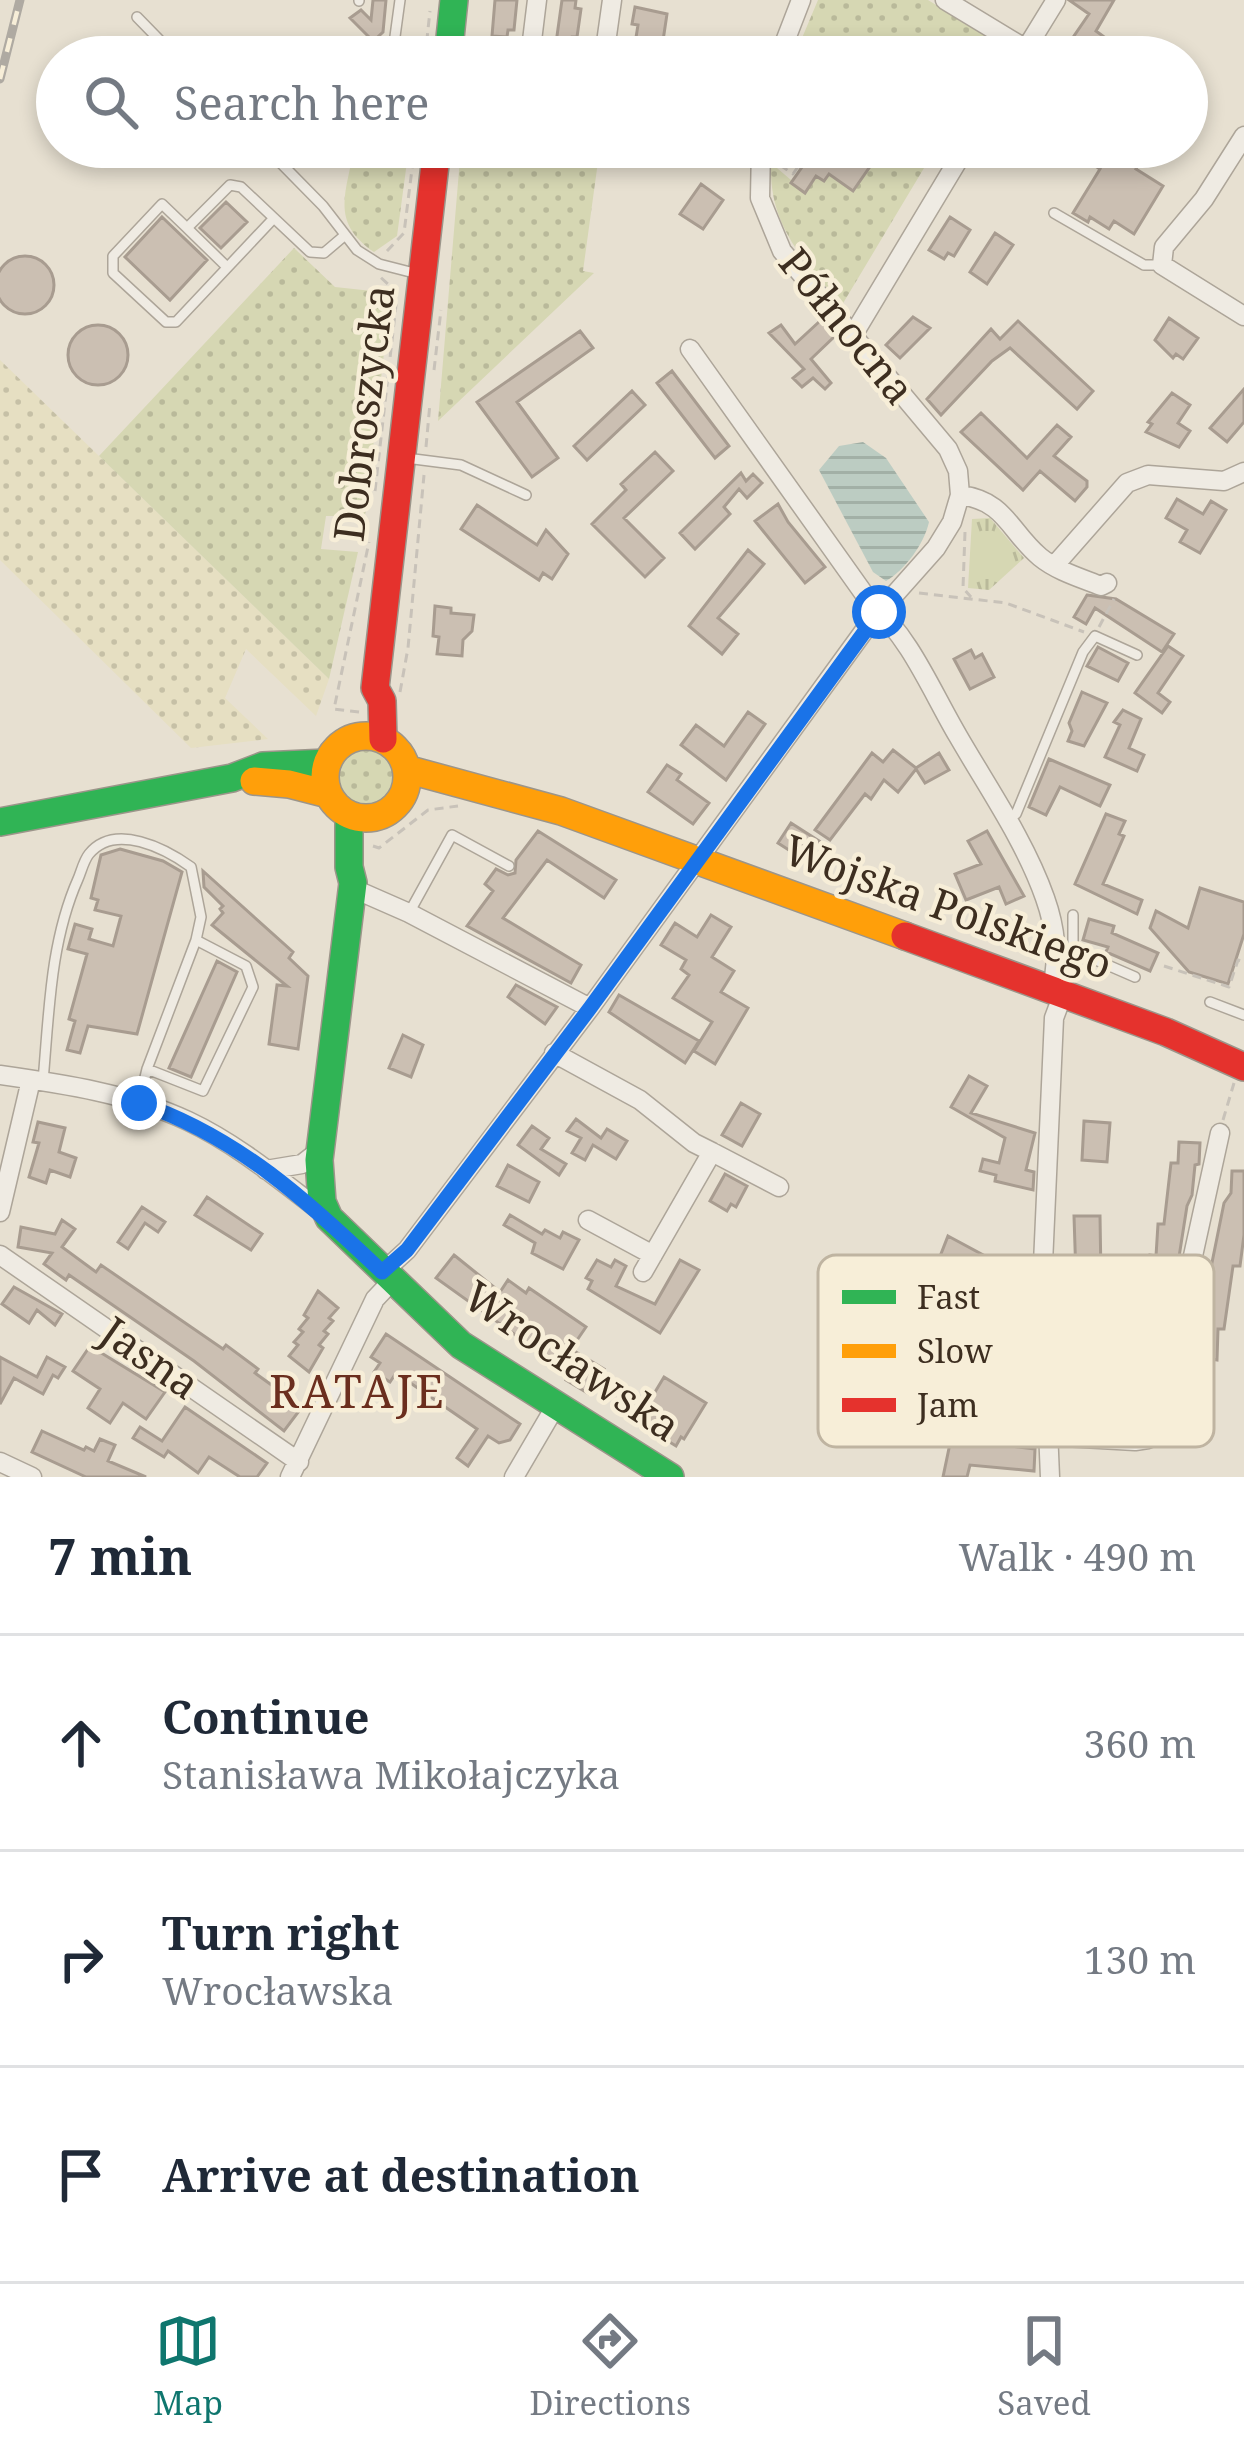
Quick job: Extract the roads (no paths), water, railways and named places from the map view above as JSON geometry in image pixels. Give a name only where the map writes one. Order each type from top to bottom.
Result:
[{"type":"main road","points":[[450,36],[454,0]]},
{"type":"main road","name":"Dobroszycka","points":[[366,729],[365,698],[387,693],[413,458],[422,275],[435,168]]},
{"type":"main road","points":[[328,794],[327,763],[336,749],[366,729],[401,756],[412,787],[389,809],[360,817]]},
{"type":"main road","points":[[0,822],[232,778],[262,766],[327,763]]},
{"type":"main road","points":[[232,778],[328,794],[360,817]]},
{"type":"main road","name":"Wojska Polskiego","points":[[412,787],[455,781],[576,816],[1057,991],[1240,1072]]},
{"type":"main road","points":[[329,1218],[320,1185],[320,1150],[353,885],[362,868],[360,817]]},
{"type":"main road","name":"Wrocławska","points":[[329,1218],[461,1345],[670,1477]]},
{"type":"street","points":[[533,36],[537,0]]},
{"type":"street","points":[[607,36],[612,0]]},
{"type":"street","points":[[787,36],[801,0]]},
{"type":"street","points":[[945,0],[998,36]]},
{"type":"street","points":[[1034,36],[1056,0]]},
{"type":"street","points":[[1244,136],[1204,199],[1164,247],[1162,265],[1244,316]]},
{"type":"street","name":"Północna","points":[[763,168],[758,184],[767,223],[782,251],[948,449],[958,471],[959,500]]},
{"type":"street","points":[[853,335],[953,168]]},
{"type":"street","points":[[689,349],[899,635],[1033,868],[1051,917],[1057,991],[1043,1255]]},
{"type":"street","points":[[1054,566],[1126,483],[1137,478],[1241,481]]},
{"type":"street","points":[[295,1469],[387,1276],[879,612],[936,548],[959,500],[993,505],[1036,554],[1054,566],[1104,584]]},
{"type":"street","points":[[353,885],[590,1008]]},
{"type":"street","points":[[554,1053],[640,1100],[694,1143],[779,1187]]},
{"type":"street","name":"Wrocławska","points":[[0,1075],[139,1103],[188,1121],[266,1170],[329,1218]]},
{"type":"street","points":[[0,1213],[37,1081]]},
{"type":"street","points":[[1193,1255],[1220,1133]]},
{"type":"street","points":[[266,1170],[302,1164],[320,1150]]},
{"type":"street","points":[[588,1220],[648,1263],[712,1152]]},
{"type":"street","name":"Jasna","points":[[0,1255],[295,1469]]},
{"type":"street","points":[[514,1477],[555,1407]]},
{"type":"street","points":[[1047,1447],[1050,1477]]},
{"type":"street","points":[[0,1462],[32,1477]]},
{"type":"lane","points":[[395,36],[400,0]]},
{"type":"lane","points":[[137,17],[156,36]]},
{"type":"lane","points":[[286,168],[357,250],[380,264],[422,275]]},
{"type":"lane","points":[[187,228],[230,185],[241,187],[317,255],[344,236]]},
{"type":"lane","points":[[227,267],[162,204],[113,256],[113,273],[166,322],[176,322],[274,218]]},
{"type":"lane","points":[[1054,213],[1144,266],[1162,265]]},
{"type":"lane","points":[[413,458],[466,467],[526,495]]},
{"type":"lane","points":[[1006,819],[1016,814],[1083,652],[1095,636],[1137,655]]},
{"type":"lane","points":[[410,913],[452,835],[509,866]]},
{"type":"lane","points":[[37,1081],[70,898],[88,854],[103,844],[127,839],[170,852],[191,867],[201,917],[139,1103]]},
{"type":"lane","points":[[1073,915],[1073,950],[1136,976]]},
{"type":"lane","points":[[147,1069],[203,1091],[253,987],[246,966],[196,940]]},
{"type":"lane","points":[[1210,1002],[1241,1014],[1244,999]]},
{"type":"railway","points":[[0,79],[20,0]]},
{"type":"district","name":"RATAJE","points":[[358,1392]]}]
